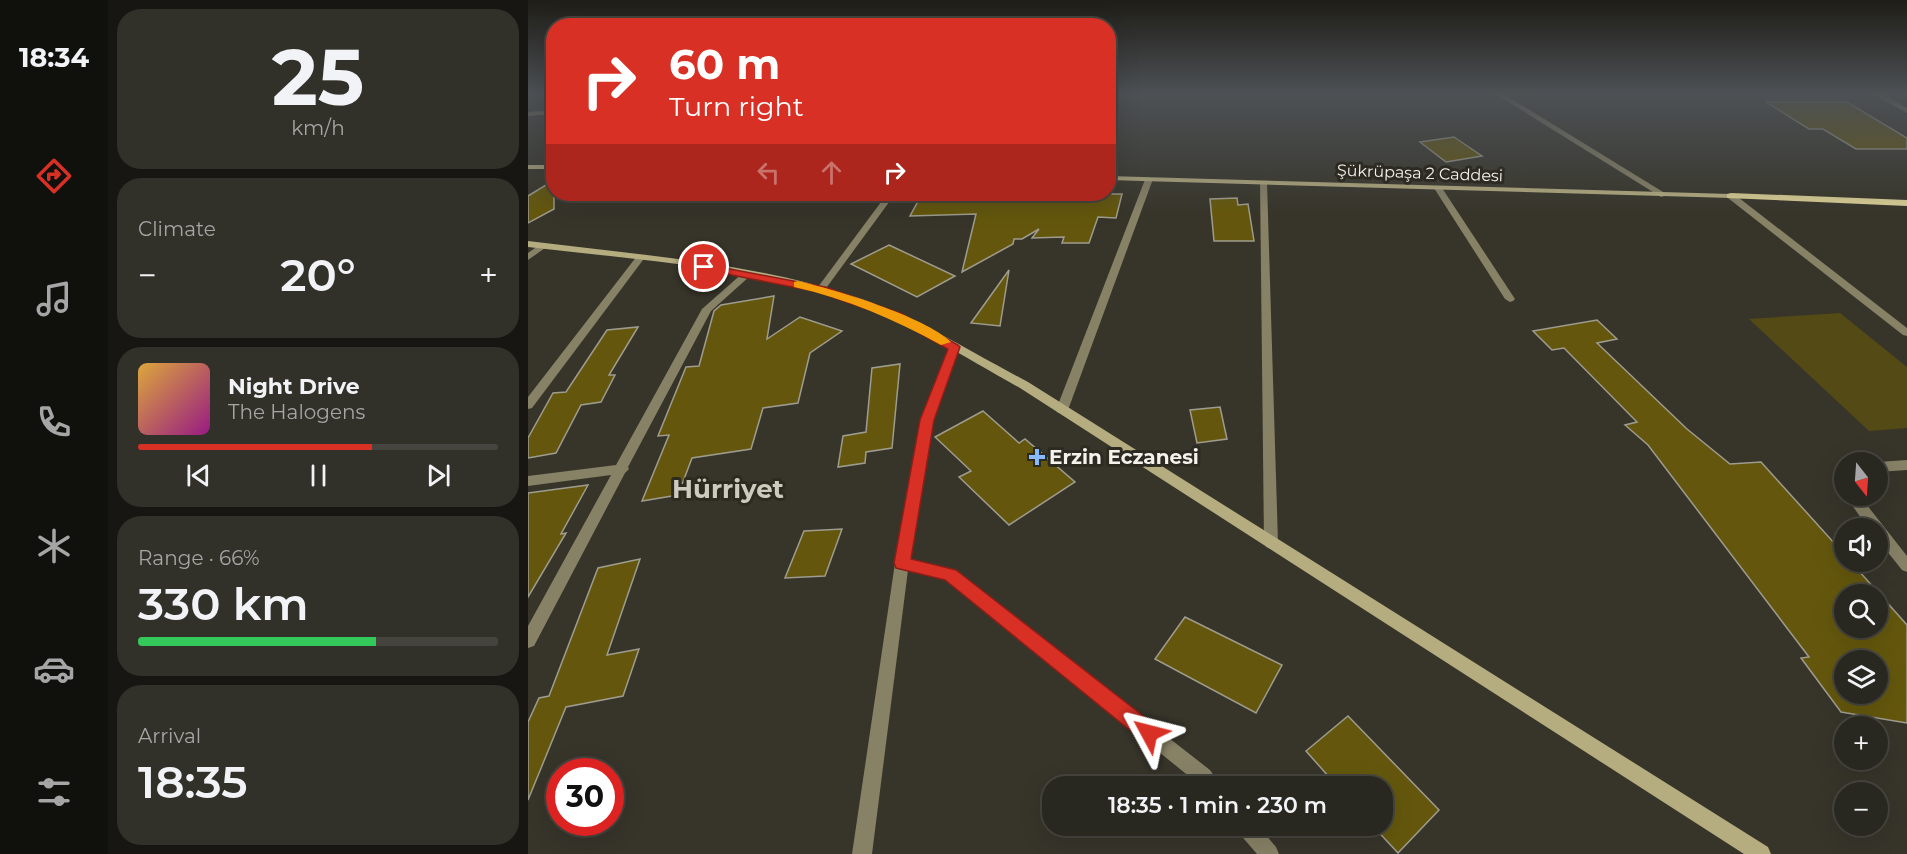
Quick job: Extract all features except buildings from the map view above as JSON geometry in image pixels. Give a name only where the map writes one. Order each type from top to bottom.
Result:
[{"type":"main road","points":[[1731,196],[1907,196]]},
{"type":"main road","points":[[1731,196],[1907,203]]},
{"type":"street","points":[[1562,133],[1664,195]]},
{"type":"street","points":[[528,167],[546,167]]},
{"type":"street","name":"Şükrüpaşa 2 Caddesi","points":[[1116,178],[1731,196]]},
{"type":"street","points":[[1062,410],[1149,179]]},
{"type":"street","points":[[1263,183],[1271,543]]},
{"type":"street","points":[[1438,188],[1510,299]]},
{"type":"street","points":[[1731,196],[1907,333]]},
{"type":"street","points":[[821,289],[886,201]]},
{"type":"street","points":[[528,257],[535,245],[747,274],[821,289],[897,316],[1062,410],[1761,854]]},
{"type":"street","points":[[528,405],[640,258]]},
{"type":"street","points":[[528,640],[708,309],[747,274]]},
{"type":"street","points":[[862,854],[902,563],[927,420],[954,347]]},
{"type":"street","points":[[1888,466],[1907,465]]},
{"type":"street","points":[[528,481],[623,469]]},
{"type":"street","points":[[1888,543],[1907,566]]},
{"type":"street","points":[[902,563],[950,575],[1204,776]]},
{"type":"street","points":[[1254,836],[1269,854]]},
{"type":"shaded area","points":[[1840,313],[1907,367],[1907,428],[1869,431],[1749,319]]},
{"type":"slow traffic","points":[[798,284],[821,289],[897,316],[945,342]]},
{"type":"place","name":"Erzin Eczanesi","points":[[1037,457]]},
{"type":"district","name":"Hürriyet","points":[[728,489]]},
{"type":"route","points":[[704,267],[821,289],[897,316],[954,347],[927,420],[902,563],[950,575],[1149,733]]}]
